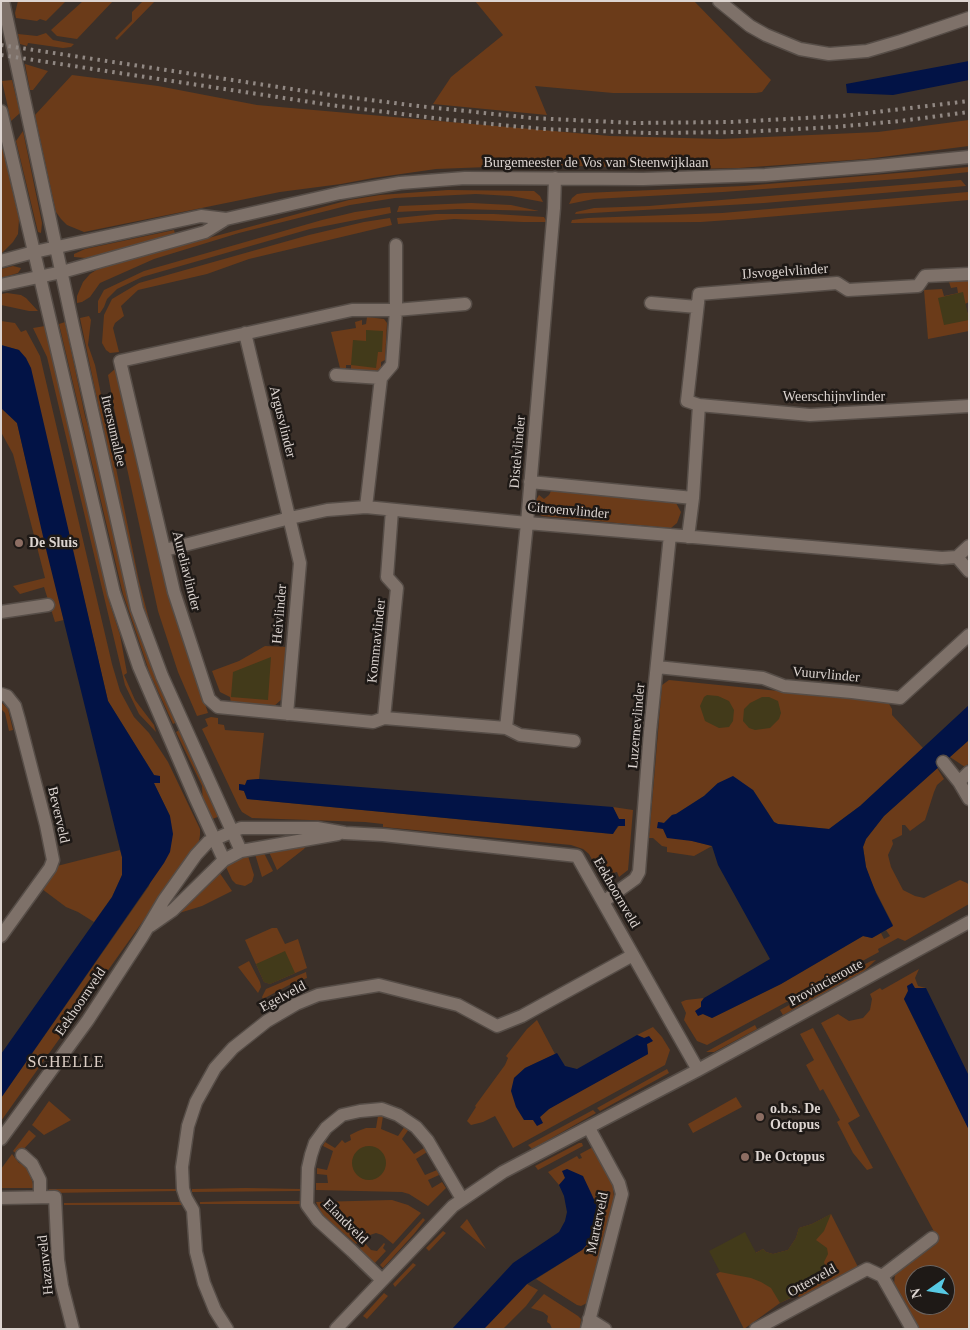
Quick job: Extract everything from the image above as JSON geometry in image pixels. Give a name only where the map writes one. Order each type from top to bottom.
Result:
[{"type":"street","name":"Ittersumallee","points":[[3,1],[137,609],[162,676],[241,851]]},
{"type":"street","points":[[719,1],[742,20],[766,35],[800,49],[829,54],[854,53],[880,47],[969,18]]},
{"type":"street","points":[[1,111],[114,593],[139,667],[224,860]]},
{"type":"street","name":"Burgemeester de Vos van Steenwijklaan","points":[[1,285],[62,272],[205,232],[226,219],[340,193],[400,184],[465,178],[643,179],[765,175],[969,157]]},
{"type":"street","name":"Distelvlinder","points":[[506,728],[527,523],[555,178]]},
{"type":"street","name":"Burgemeester de Vos van Steenwijklaan","points":[[1,261],[56,247],[201,216],[226,219]]},
{"type":"street","points":[[366,506],[381,378],[392,365],[396,310],[396,245]]},
{"type":"street","name":"IJsvogelvlinder","points":[[697,306],[699,294],[837,283],[848,290],[918,286],[925,276],[969,274]]},
{"type":"street","points":[[651,303],[697,306],[687,401],[699,405],[693,498],[688,537]]},
{"type":"street","name":"Aureliavlinder","points":[[465,304],[396,310],[352,310],[120,361],[174,592],[210,698],[218,707],[373,722],[384,718],[506,728],[520,735],[574,741]]},
{"type":"street","name":"Argusvlinder","points":[[245,333],[290,518]]},
{"type":"street","points":[[336,375],[381,378]]},
{"type":"street","name":"Weerschijnvlinder","points":[[699,405],[810,415],[969,406]]},
{"type":"street","name":"Citroenvlinder","points":[[530,482],[693,498]]},
{"type":"street","name":"Citroenvlinder","points":[[165,550],[290,518],[327,510],[366,506],[527,523],[956,558]]},
{"type":"street","name":"Kommavlinder","points":[[384,718],[397,588],[387,577],[392,510]]},
{"type":"street","name":"Heivlinder","points":[[287,714],[300,563],[290,518]]},
{"type":"street","name":"Luzernevlinder","points":[[603,902],[635,879],[639,872],[670,535]]},
{"type":"street","points":[[969,546],[956,558],[969,571]]},
{"type":"street","points":[[1,612],[48,605]]},
{"type":"street","name":"Vuurvlinder","points":[[657,668],[763,678],[784,686],[900,698],[969,635]]},
{"type":"street","name":"Beverveld","points":[[1,694],[7,696],[15,706],[46,825],[53,860],[50,868],[1,936]]},
{"type":"street","points":[[943,762],[959,782],[969,799]]},
{"type":"street","points":[[959,782],[969,772]]},
{"type":"street","name":"Eekhoornveld","points":[[1,1139],[88,1020],[164,900],[196,855],[208,842],[240,828],[317,828],[345,833],[383,835],[577,856],[698,1070]]},
{"type":"street","name":"Eekhoornveld","points":[[148,928],[173,910],[224,860],[241,851],[345,833]]},
{"type":"street","name":"Provincieroute","points":[[698,1070],[969,922]]},
{"type":"street","name":"Egelveld","points":[[227,1329],[215,1310],[204,1283],[196,1252],[194,1210],[186,1198],[183,1189],[182,1167],[188,1126],[196,1102],[215,1068],[233,1048],[267,1021],[296,1004],[318,995],[379,985],[458,1006],[497,1026],[522,1016],[634,955]]},
{"type":"street","points":[[336,1329],[453,1206],[462,1199],[503,1172],[698,1070]]},
{"type":"street","name":"Elandveld","points":[[382,1280],[318,1220],[307,1205],[308,1168],[311,1155],[315,1143],[326,1128],[342,1115],[366,1110],[382,1109],[398,1115],[416,1127],[428,1141],[462,1199]]},
{"type":"street","name":"Marterveld","points":[[588,1324],[622,1194],[619,1183],[589,1128]]},
{"type":"street","points":[[1,1198],[40,1197],[40,1180],[32,1164],[22,1154]]},
{"type":"street","name":"Hazenveld","points":[[40,1197],[55,1197],[58,1260],[62,1286],[73,1329]]},
{"type":"street","points":[[912,1329],[882,1276],[932,1238]]},
{"type":"street","name":"Otterveld","points":[[756,1329],[867,1268],[882,1276]]},
{"type":"street","points":[[588,1324],[605,1329]]},
{"type":"shaded area","points":[[18,1],[66,1],[46,21],[40,19],[37,21],[16,18],[15,13]]},
{"type":"shaded area","points":[[83,1],[113,1],[77,39],[57,36],[51,30]]},
{"type":"shaded area","points":[[143,1],[155,1],[117,40],[115,38],[132,21],[132,12]]},
{"type":"shaded area","points":[[475,1],[694,1],[771,80],[762,92],[756,93],[613,93],[535,86],[547,115],[433,104],[451,77],[503,35]]},
{"type":"shaded area","points":[[46,33],[53,40],[74,44],[71,47],[63,48],[28,43],[27,46],[20,44],[18,34],[37,36]]},
{"type":"shaded area","points":[[969,61],[969,80],[893,95],[847,93],[846,84]]},
{"type":"shaded area","points":[[25,64],[48,71],[33,90],[30,90]]},
{"type":"shaded area","points":[[72,75],[158,86],[257,105],[610,136],[721,139],[878,132],[969,120],[969,146],[866,159],[739,168],[689,169],[540,165],[436,169],[280,192],[84,232],[67,225],[56,212],[35,115]]},
{"type":"shaded area","points":[[12,80],[20,113],[11,121],[2,81]]},
{"type":"shaded area","points":[[23,131],[42,223],[41,233],[38,232],[16,141]]},
{"type":"shaded area","points":[[1,142],[19,219],[18,234],[1,254]]},
{"type":"shaded area","points":[[969,167],[969,172],[912,178],[723,192],[594,199],[569,204],[577,194],[584,193],[744,186]]},
{"type":"shaded area","points":[[961,180],[966,186],[764,203],[575,214],[576,212],[594,208],[649,206]]},
{"type":"shaded area","points":[[448,190],[534,191],[543,202],[511,196],[476,194],[395,198],[350,205],[239,233],[154,259],[100,283],[90,297],[77,303],[77,296],[83,282],[90,274],[101,267],[349,200],[380,195]]},
{"type":"shaded area","points":[[968,192],[969,200],[743,219],[701,222],[571,223],[572,220],[588,218],[722,213]]},
{"type":"shaded area","points":[[471,203],[511,205],[539,211],[458,209],[397,212],[399,206]]},
{"type":"shaded area","points":[[390,207],[391,213],[310,229],[142,277],[117,289],[107,299],[104,307],[98,313],[98,301],[104,290],[144,271],[322,220],[355,212]]},
{"type":"shaded area","points":[[436,214],[494,214],[544,217],[547,222],[454,219],[398,224],[397,218]]},
{"type":"shaded area","points":[[390,218],[392,225],[249,259],[207,274],[138,290],[121,306],[124,316],[115,323],[113,328],[119,352],[110,353],[102,343],[104,315],[112,299],[139,283],[309,235]]},
{"type":"shaded area","points":[[174,230],[175,234],[86,258],[74,257],[74,254],[85,249]]},
{"type":"shaded area","points":[[13,266],[21,268],[18,273],[1,278],[1,269]]},
{"type":"shaded area","points":[[969,279],[969,302],[965,304],[969,319],[969,331],[928,339],[924,290],[942,289],[944,296],[958,293],[957,287],[951,288],[949,282]]},
{"type":"shaded area","points":[[1,294],[21,295],[38,311],[1,305]]},
{"type":"shaded area","points":[[89,316],[91,320],[88,345],[95,365],[139,581],[156,646],[139,598],[80,318]]},
{"type":"shaded area","points":[[367,317],[384,319],[387,323],[385,360],[381,362],[381,369],[377,372],[351,369],[351,365],[346,365],[346,368],[340,368],[331,332],[356,328],[355,322],[362,320],[362,325],[366,324]]},
{"type":"shaded area","points":[[1,321],[15,323],[21,332],[26,330],[40,356],[112,664],[120,691],[134,717],[149,733],[168,762],[200,829],[200,835],[199,841],[192,852],[1,1121],[1,1098],[149,886],[170,816],[153,782],[154,775],[108,701],[44,429],[19,350],[1,345]]},
{"type":"shaded area","points":[[65,322],[85,416],[106,487],[133,613],[144,647],[177,722],[173,724],[150,674],[123,594],[59,324]]},
{"type":"shaded area","points":[[45,326],[109,601],[120,635],[127,673],[124,675],[135,700],[154,725],[156,732],[139,714],[125,685],[47,357],[33,328]]},
{"type":"shaded area","points":[[1,345],[19,350],[31,368],[108,701],[154,775],[160,776],[160,783],[154,783],[170,816],[173,834],[170,852],[164,863],[1,1098],[1,1054],[112,897],[122,875],[122,857],[17,423],[1,408]]},
{"type":"shaded area","points":[[115,369],[172,602],[208,713],[197,716],[178,672],[158,611],[108,375]]},
{"type":"shaded area","points":[[1,408],[17,423],[64,620],[55,622],[44,587],[20,594],[13,586],[45,578],[13,454],[1,432]]},
{"type":"shaded area","points":[[552,489],[676,503],[681,512],[677,523],[671,528],[542,516],[535,509],[536,500],[539,495],[544,499]]},
{"type":"shaded area","points":[[265,646],[287,647],[282,699],[273,707],[231,703],[230,697],[220,692],[212,671],[239,661]]},
{"type":"shaded area","points":[[669,680],[888,702],[892,709],[892,715],[923,748],[860,806],[829,829],[778,824],[774,822],[753,790],[718,783],[704,796],[672,815],[664,823],[658,822],[663,829],[692,841],[712,846],[694,856],[667,852],[667,847],[662,846],[653,838],[649,838],[662,685]]},
{"type":"shaded area","points":[[1,702],[8,709],[13,730],[9,731],[5,713],[1,709]]},
{"type":"shaded area","points":[[969,705],[969,740],[884,816],[866,839],[863,847],[866,867],[876,893],[893,926],[872,938],[863,936],[781,984],[712,1018],[703,1014],[698,1016],[695,1011],[701,1007],[701,1002],[704,998],[770,959],[718,865],[712,846],[667,838],[663,829],[657,828],[658,822],[664,823],[672,815],[704,796],[718,783],[733,776],[753,790],[774,822],[829,829],[860,806]]},
{"type":"shaded area","points":[[211,717],[218,718],[218,724],[224,725],[225,730],[264,733],[259,779],[247,780],[245,785],[239,784],[247,799],[612,834],[625,819],[619,819],[613,807],[633,810],[628,870],[619,877],[617,872],[613,873],[614,878],[607,875],[602,878],[589,854],[583,849],[571,845],[383,827],[383,824],[365,822],[252,818],[242,812],[239,807],[202,729],[208,726],[205,719]]},
{"type":"shaded area","points":[[181,729],[220,816],[210,820],[203,804],[202,786],[176,732]]},
{"type":"shaded area","points":[[969,740],[969,763],[965,767],[950,757]]},
{"type":"shaded area","points":[[937,768],[944,779],[937,785],[925,820],[910,831],[905,825],[902,825],[902,835],[892,840],[893,844],[888,855],[891,867],[903,890],[924,898],[960,880],[969,885],[969,904],[905,941],[898,938],[878,949],[879,952],[707,1045],[697,1041],[684,1020],[686,1013],[681,1002],[704,998],[701,1002],[701,1007],[696,1011],[712,1018],[781,984],[863,936],[872,938],[881,933],[884,939],[890,936],[886,930],[893,925],[870,880],[863,847],[866,839],[884,816]]},
{"type":"shaded area","points":[[259,779],[613,807],[619,819],[625,819],[625,826],[618,826],[613,834],[247,799],[244,791],[239,790],[239,784],[245,785],[247,780]]},
{"type":"shaded area","points":[[306,846],[304,849],[277,870],[269,852]]},
{"type":"shaded area","points":[[120,850],[122,875],[112,897],[94,922],[66,907],[42,889],[57,866]]},
{"type":"shaded area","points":[[264,853],[273,871],[262,877],[255,854]]},
{"type":"shaded area","points":[[248,856],[254,875],[252,882],[245,886],[236,884],[226,867],[238,858]]},
{"type":"shaded area","points":[[219,872],[232,891],[202,906],[176,914]]},
{"type":"shaded area","points":[[272,928],[277,928],[285,944],[298,939],[307,968],[270,984],[264,982],[245,940]]},
{"type":"shaded area","points":[[876,960],[863,972],[783,1015],[780,1010],[871,961]]},
{"type":"shaded area","points":[[249,961],[260,982],[261,987],[258,993],[238,967]]},
{"type":"shaded area","points":[[919,969],[915,978],[918,986],[926,988],[914,988],[912,983],[904,999],[969,1130],[969,1329],[918,1329],[911,1315],[955,1315],[955,1265],[907,1265],[935,1245],[937,1237],[821,1023],[838,1014],[849,1021],[863,1018],[870,1010],[872,999],[870,994],[880,988],[882,990]]},
{"type":"shaded area","points":[[306,972],[307,978],[263,999],[262,997],[266,989]]},
{"type":"shaded area","points":[[912,983],[915,988],[926,988],[969,1076],[969,1130],[904,999],[908,991],[907,986]]},
{"type":"shaded area","points":[[537,1020],[555,1054],[525,1068],[514,1078],[540,1117],[568,1097],[648,1054],[647,1044],[652,1041],[637,1035],[653,1027],[670,1050],[665,1065],[513,1148],[495,1116],[471,1125],[467,1121],[475,1106],[505,1065],[508,1058],[506,1056],[527,1029]]},
{"type":"shaded area","points":[[755,1025],[757,1029],[714,1052],[706,1052]]},
{"type":"shaded area","points":[[813,1028],[860,1116],[848,1123],[873,1168],[867,1170],[853,1153],[837,1122],[840,1120],[823,1089],[820,1091],[806,1065],[814,1060],[800,1034]]},
{"type":"shaded area","points":[[637,1035],[644,1038],[649,1036],[653,1041],[647,1044],[648,1054],[549,1109],[540,1117],[543,1123],[537,1126],[533,1120],[524,1120],[516,1107],[511,1091],[514,1078],[525,1068],[557,1053],[565,1066],[577,1069]]},
{"type":"shaded area","points":[[667,1069],[669,1073],[600,1111],[597,1108]]},
{"type":"shaded area","points":[[736,1097],[742,1107],[693,1133],[688,1124]]},
{"type":"shaded area","points":[[49,1101],[71,1120],[44,1135],[32,1125]]},
{"type":"shaded area","points":[[593,1110],[596,1113],[532,1149],[528,1145]]},
{"type":"shaded area","points":[[378,1116],[383,1116],[381,1129],[398,1136],[405,1126],[409,1129],[402,1139],[414,1154],[424,1148],[427,1152],[416,1159],[425,1175],[437,1170],[439,1175],[428,1180],[432,1188],[442,1182],[446,1188],[428,1206],[409,1194],[402,1192],[316,1190],[316,1183],[328,1183],[327,1175],[317,1174],[317,1168],[327,1170],[333,1151],[323,1146],[325,1142],[335,1148],[342,1140],[345,1143],[351,1140],[350,1135],[358,1131],[366,1128],[376,1128]]},
{"type":"shaded area","points":[[29,1130],[36,1136],[18,1155],[13,1151]]},
{"type":"shaded area","points":[[582,1143],[583,1146],[538,1170],[535,1166]]},
{"type":"shaded area","points":[[593,1147],[612,1180],[614,1197],[589,1302],[581,1306],[536,1279],[582,1250],[592,1239],[565,1178],[559,1185],[548,1172],[577,1156],[579,1159],[582,1158],[580,1154]]},
{"type":"shaded area","points":[[12,1154],[19,1163],[24,1164],[30,1174],[34,1188],[1,1188],[1,1169]]},
{"type":"shaded area","points":[[567,1169],[583,1176],[600,1212],[592,1239],[582,1250],[527,1284],[484,1329],[452,1329],[513,1263],[559,1232],[567,1212],[564,1196],[559,1185],[565,1178],[562,1171]]},
{"type":"shaded area","points":[[49,1189],[179,1189],[179,1191],[49,1193]]},
{"type":"shaded area","points":[[192,1189],[301,1189],[300,1191],[192,1192]]},
{"type":"shaded area","points":[[392,1200],[408,1205],[421,1213],[393,1244],[382,1235],[376,1233],[364,1237],[356,1244],[321,1214],[316,1202]]},
{"type":"shaded area","points":[[301,1201],[301,1204],[200,1204],[200,1202]]},
{"type":"shaded area","points":[[183,1202],[183,1205],[64,1205],[64,1203]]},
{"type":"shaded area","points":[[831,1214],[858,1267],[800,1298],[797,1295],[780,1303],[744,1329],[716,1274],[763,1249],[773,1254],[788,1250],[796,1238],[799,1228],[812,1224]]},
{"type":"shaded area","points":[[423,1218],[425,1220],[414,1234],[383,1268],[380,1265]]},
{"type":"shaded area","points":[[467,1219],[486,1249],[460,1227]]},
{"type":"shaded area","points":[[443,1231],[446,1233],[429,1251],[426,1248]]},
{"type":"shaded area","points":[[365,1243],[371,1250],[377,1251],[385,1244],[383,1248],[386,1251],[374,1264],[358,1250]]},
{"type":"shaded area","points":[[413,1263],[416,1265],[395,1287],[393,1284]]},
{"type":"shaded area","points":[[905,1267],[905,1305],[894,1284],[895,1274]]},
{"type":"shaded area","points":[[527,1284],[538,1290],[526,1306],[503,1329],[484,1329]]},
{"type":"shaded area","points":[[384,1293],[388,1296],[367,1319],[363,1316]]},
{"type":"shaded area","points":[[544,1294],[578,1316],[581,1319],[580,1329],[552,1329],[547,1322],[548,1316],[531,1308]]},
{"type":"sand","points":[[963,292],[969,320],[944,325],[938,298]]},
{"type":"sand","points":[[366,330],[383,331],[382,352],[378,352],[376,368],[351,365],[353,340],[366,341]]},
{"type":"sand","points":[[271,657],[268,700],[231,697],[233,672]]},
{"type":"sand","points":[[707,695],[718,696],[729,701],[734,710],[733,721],[729,727],[719,728],[705,721],[700,706]]},
{"type":"sand","points":[[762,697],[769,697],[778,701],[781,713],[779,719],[770,728],[755,730],[749,728],[743,721],[744,709],[750,703]]},
{"type":"sand","points":[[285,951],[295,973],[270,984],[264,982],[256,964]]},
{"type":"sand","points":[[369,1146],[381,1151],[386,1163],[381,1175],[369,1180],[357,1175],[352,1163],[357,1151]]},
{"type":"sand","points":[[831,1214],[824,1231],[816,1240],[827,1248],[828,1254],[824,1262],[829,1278],[780,1303],[771,1288],[761,1282],[751,1278],[720,1272],[709,1251],[745,1232],[756,1253],[763,1249],[773,1254],[788,1250],[796,1238],[799,1228],[812,1224]]},
{"type":"railway","points":[[1,45],[331,95],[532,118],[634,123],[731,122],[842,116],[969,101]]},
{"type":"railway","points":[[1,55],[330,105],[543,129],[650,133],[742,132],[835,127],[969,112]]},
{"type":"place","name":"De Sluis","points":[[19,543]]},
{"type":"place","name":"o.b.s. De Octopus","points":[[760,1117]]},
{"type":"place","name":"De Octopus","points":[[745,1157]]},
{"type":"district","name":"SCHELLE","points":[[66,1063]]}]
